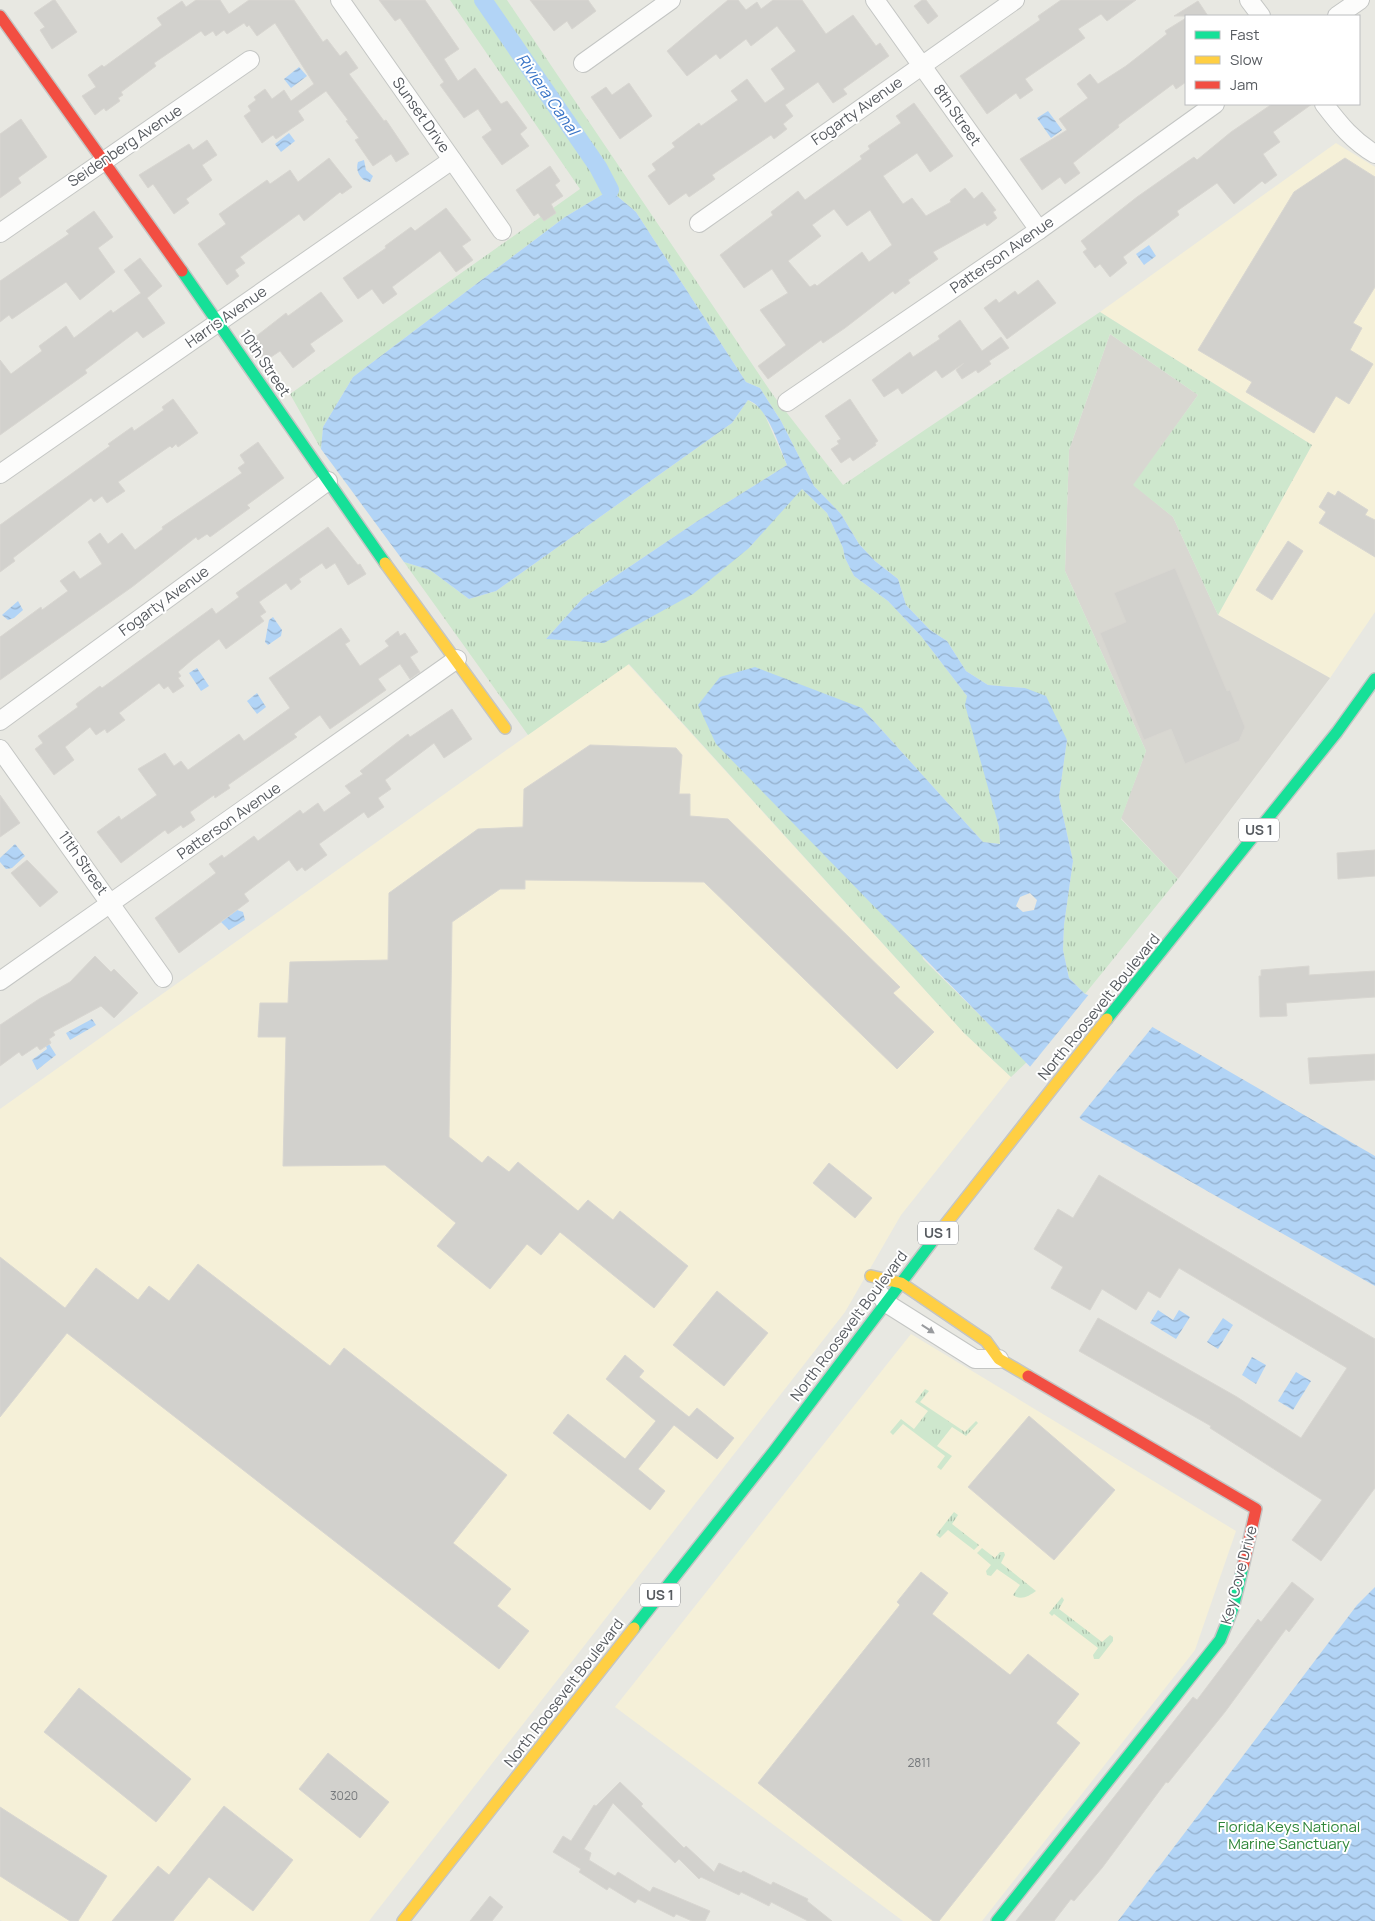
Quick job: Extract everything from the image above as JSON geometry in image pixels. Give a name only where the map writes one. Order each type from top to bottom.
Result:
[{"type":"street","name":"Sunset Drive","points":[[340,0],[502,231]]},
{"type":"street","points":[[582,63],[671,0]]},
{"type":"street","name":"8th Street","points":[[875,0],[1038,230]]},
{"type":"street","name":"Fogarty Avenue","points":[[699,224],[1015,0]]},
{"type":"street","points":[[1249,0],[1260,15]]},
{"type":"street","points":[[1338,15],[1360,0]]},
{"type":"street","name":"10th Street","points":[[0,16],[219,322],[391,572],[457,659],[505,728]]},
{"type":"street","name":"Seidenberg Avenue","points":[[0,233],[104,159],[250,60]]},
{"type":"street","name":"Patterson Avenue","points":[[787,402],[1038,230],[1214,105]]},
{"type":"street","points":[[1325,105],[1346,133],[1358,144],[1375,154]]},
{"type":"street","name":"Harris Avenue","points":[[0,474],[452,160]]},
{"type":"street","name":"Fogarty Avenue","points":[[0,721],[328,481]]},
{"type":"street","name":"Patterson Avenue","points":[[0,981],[112,904],[457,659]]},
{"type":"street","name":"North Roosevelt Boulevard","points":[[403,1921],[768,1459],[976,1183],[1337,732],[1375,679]]},
{"type":"street","name":"11th Street","points":[[0,749],[163,978]]},
{"type":"street","name":"Key Cove Drive","points":[[871,1276],[901,1283],[986,1341],[999,1359],[1256,1509],[1233,1608],[1220,1640],[997,1921]]},
{"type":"street","name":"Key Cove Drive","points":[[871,1276],[886,1303],[975,1359],[999,1359]]},
{"type":"shaded area","points":[[1336,143],[1375,167],[1375,612],[1330,678],[1218,615],[1312,445],[1100,312]]},
{"type":"shaded area","points":[[1110,334],[1198,395],[1134,485],[1173,517],[1218,615],[1330,678],[1178,879],[1121,818],[1146,751],[1065,571],[1069,450]]},
{"type":"shaded area","points":[[628,664],[964,1033],[1011,1077],[901,1215],[845,1312],[369,1921],[2,1921],[0,1920],[0,1109]]},
{"type":"shaded area","points":[[911,1334],[1236,1531],[1195,1650],[982,1921],[903,1921],[615,1707]]},
{"type":"green space","points":[[450,0],[507,0],[773,395],[843,485],[1100,312],[1312,445],[1218,615],[1173,517],[1133,485],[1198,395],[1110,334],[1069,450],[1065,571],[1146,751],[1121,819],[1178,879],[1085,994],[1069,978],[1063,950],[1064,925],[1073,861],[1059,797],[1067,740],[1025,688],[988,685],[966,671],[947,641],[930,630],[906,605],[898,579],[875,561],[859,544],[841,514],[814,486],[781,421],[760,388],[746,382],[636,212],[610,190],[565,217],[353,377],[323,427],[321,449],[290,394],[580,189]]},
{"type":"green space","points":[[748,400],[762,409],[787,465],[696,522],[583,598],[546,639],[749,548],[801,488],[827,513],[854,576],[888,601],[921,636],[967,696],[999,827],[1000,844],[983,842],[862,708],[923,959],[1027,1062],[1011,1077],[964,1033],[629,664],[528,735],[404,562],[430,570],[469,599],[496,591],[732,423]]},
{"type":"green space","points":[[925,1389],[929,1391],[920,1402],[965,1432],[976,1421],[978,1423],[966,1436],[952,1427],[937,1446],[952,1456],[941,1470],[937,1467],[945,1456],[903,1424],[893,1435],[890,1432],[901,1419],[914,1429],[928,1411],[915,1402]]},
{"type":"green space","points":[[954,1512],[958,1515],[952,1524],[979,1545],[974,1550],[948,1530],[940,1538],[936,1535]]},
{"type":"green space","points":[[982,1548],[995,1558],[1000,1552],[1004,1552],[1005,1555],[1001,1563],[1036,1591],[1031,1595],[1019,1598],[1013,1595],[1020,1585],[997,1569],[991,1576],[987,1575],[986,1571],[991,1565],[977,1553]]},
{"type":"green space","points":[[1062,1597],[1064,1600],[1059,1609],[1102,1642],[1110,1635],[1113,1637],[1113,1641],[1099,1659],[1094,1659],[1093,1655],[1098,1648],[1054,1614],[1052,1616],[1049,1613]]},
{"type":"water","points":[[299,67],[307,76],[291,88],[284,79]]},
{"type":"water","points":[[1048,111],[1062,130],[1051,138],[1037,118]]},
{"type":"water","points":[[289,133],[295,141],[281,152],[275,144]]},
{"type":"water","points":[[364,160],[366,170],[373,176],[370,182],[361,178],[358,172],[358,162]]},
{"type":"water","points":[[610,190],[636,212],[746,382],[760,388],[781,421],[814,486],[841,514],[859,544],[875,561],[898,579],[906,605],[930,630],[947,641],[966,671],[988,685],[1025,688],[1046,696],[1067,740],[1059,797],[1073,861],[1064,925],[1063,950],[1069,978],[1085,994],[1111,1003],[1375,1156],[1375,1286],[1082,1120],[716,744],[698,705],[720,677],[755,667],[862,708],[983,842],[1000,844],[999,827],[965,705],[967,696],[921,636],[888,601],[854,576],[827,513],[802,489],[749,548],[693,594],[604,643],[546,639],[583,598],[696,522],[787,465],[772,428],[755,404],[748,400],[732,423],[496,591],[469,599],[430,570],[404,562],[321,449],[323,427],[353,377],[565,217]],"holes":[[[1030,893],[1037,900],[1034,910],[1023,912],[1016,906],[1020,897]]]},
{"type":"water","points":[[1149,245],[1156,256],[1144,265],[1136,254]]},
{"type":"water","points":[[18,601],[23,610],[14,618],[8,620],[2,615]]},
{"type":"water","points":[[273,617],[282,630],[281,636],[268,645],[265,642],[269,620]]},
{"type":"water","points":[[197,668],[209,686],[201,691],[189,673]]},
{"type":"water","points":[[257,693],[266,707],[257,714],[247,701]]},
{"type":"water","points":[[15,844],[25,856],[12,868],[6,869],[0,862],[0,858]]},
{"type":"water","points":[[237,910],[243,912],[245,920],[229,930],[221,922]]},
{"type":"water","points":[[92,1019],[96,1025],[70,1040],[66,1033]]},
{"type":"water","points":[[49,1044],[56,1055],[37,1070],[32,1060],[47,1049],[46,1046]]},
{"type":"water","points":[[1158,1310],[1173,1320],[1179,1310],[1190,1317],[1176,1339],[1150,1323]]},
{"type":"water","points":[[1223,1318],[1233,1325],[1218,1349],[1207,1342]]},
{"type":"water","points":[[1252,1357],[1266,1365],[1256,1384],[1242,1375]]},
{"type":"water","points":[[1296,1372],[1311,1381],[1293,1410],[1278,1401]]},
{"type":"water","name":"Florida Keys National Marine Sanctuary","points":[[1375,1587],[1375,1921],[1118,1921],[1357,1605]]},
{"type":"pier","points":[[1090,993],[1112,1001],[1154,1025],[1078,1119],[1029,1068]]},
{"type":"building","points":[[55,0],[77,32],[52,49],[40,30],[45,27],[34,13]]},
{"type":"building","points":[[196,0],[220,0],[229,14],[249,0],[294,0],[323,42],[327,39],[340,56],[346,51],[358,68],[349,74],[384,121],[386,120],[409,154],[396,162],[391,154],[373,166],[355,140],[359,138],[346,121],[348,120],[326,91],[298,111],[304,120],[276,139],[273,135],[262,143],[244,116],[251,111],[248,106],[256,100],[254,97],[265,89],[272,99],[284,90],[291,101],[314,84],[275,23],[257,36],[249,25],[247,27],[244,23],[227,34],[224,30],[216,36],[213,31],[205,36],[201,31],[154,63],[156,66],[121,92],[123,95],[118,98],[120,101],[106,111],[104,108],[95,115],[82,96],[96,87],[88,75],[102,65],[104,67],[162,25],[157,18],[182,1],[186,7]]},
{"type":"building","points":[[379,0],[425,0],[459,49],[444,59],[458,81],[475,68],[501,104],[507,101],[527,128],[520,134],[529,146],[502,165],[482,137],[492,130],[478,109],[464,118],[440,85],[444,82],[400,18],[395,21]]},
{"type":"building","points":[[530,0],[588,0],[596,11],[572,29],[567,21],[554,31]]},
{"type":"building","points":[[728,0],[738,0],[746,10],[757,2],[761,9],[773,0],[802,0],[826,34],[853,15],[876,46],[880,43],[889,56],[843,89],[847,94],[833,103],[818,82],[785,105],[793,116],[783,124],[787,129],[774,139],[771,135],[712,175],[715,179],[689,197],[686,193],[669,205],[648,176],[656,170],[652,164],[675,147],[672,143],[699,123],[701,126],[738,100],[731,91],[747,79],[765,103],[785,89],[771,69],[796,51],[777,26],[751,46],[746,39],[720,59],[716,54],[687,76],[667,51]]},
{"type":"building","points":[[922,0],[926,0],[938,16],[928,24],[914,6]]},
{"type":"building","points":[[1061,0],[1136,0],[1107,21],[1101,14],[1078,29],[1085,38],[1025,79],[1033,90],[1020,99],[1016,93],[987,114],[960,76],[1040,20],[1038,16]]},
{"type":"building","points":[[1198,1],[1207,15],[1185,15],[1174,16]]},
{"type":"building","points":[[1185,19],[1185,83],[1176,89],[1173,84],[1118,125],[1119,127],[1073,163],[1080,173],[1065,184],[1060,177],[1042,190],[1020,159],[1067,130],[1059,119],[1088,98],[1077,84],[1090,74],[1098,84],[1126,66],[1167,34],[1165,31]]},
{"type":"building","points":[[629,83],[652,116],[620,139],[591,97],[606,87],[612,95]]},
{"type":"building","points":[[914,103],[953,156],[930,172],[917,153],[883,176],[903,204],[912,198],[926,216],[951,202],[950,200],[965,188],[974,199],[982,192],[996,210],[993,212],[997,218],[987,226],[985,223],[933,252],[938,259],[908,280],[910,283],[895,294],[893,291],[845,328],[823,343],[821,340],[768,379],[758,366],[786,345],[760,310],[788,293],[772,269],[744,288],[720,255],[773,215],[771,212],[798,191],[805,200],[862,159],[860,156],[870,149],[868,146],[901,123],[896,116]],"holes":[[[834,209],[847,226],[870,210],[892,245],[869,262],[862,252],[817,286],[815,284],[810,287],[788,261],[821,236],[812,225]]]},
{"type":"building","points":[[1271,105],[1311,105],[1273,132],[1280,142],[1263,154],[1277,175],[1265,184],[1262,181],[1234,204],[1217,183],[1177,211],[1179,215],[1123,257],[1127,263],[1110,277],[1100,264],[1095,268],[1083,252],[1087,249],[1081,241],[1137,197],[1194,157],[1197,160],[1231,132]]},
{"type":"building","points":[[21,119],[47,157],[18,178],[21,183],[0,198],[0,134]]},
{"type":"building","points":[[207,140],[217,155],[202,165],[212,180],[186,199],[189,203],[174,214],[153,184],[148,188],[139,175],[189,144],[193,150]]},
{"type":"building","points":[[329,158],[352,187],[342,194],[340,192],[304,221],[299,214],[240,257],[245,263],[235,270],[239,276],[227,285],[198,244],[226,224],[219,214],[267,180],[270,184],[290,170],[298,182]]},
{"type":"building","points":[[1345,158],[1375,177],[1375,287],[1353,323],[1362,328],[1350,350],[1373,364],[1349,404],[1336,396],[1314,433],[1246,392],[1252,382],[1198,350],[1294,192]]},
{"type":"building","points":[[550,166],[560,181],[555,185],[563,196],[551,204],[556,213],[544,221],[538,213],[534,216],[516,190]]},
{"type":"building","points":[[446,208],[471,240],[462,246],[473,260],[456,272],[440,251],[392,287],[397,294],[383,304],[372,289],[358,299],[343,278],[386,248],[385,246],[411,227],[415,231]]},
{"type":"building","points":[[94,211],[113,237],[98,248],[115,272],[80,300],[66,282],[12,319],[9,315],[0,322],[0,281],[69,234],[66,231]]},
{"type":"building","points":[[140,258],[162,286],[147,298],[165,323],[143,338],[137,331],[85,370],[87,373],[0,435],[0,360],[11,374],[42,351],[39,346],[66,326],[74,338],[111,310],[113,313],[141,293],[124,270]]},
{"type":"building","points":[[1038,280],[1056,303],[1007,339],[984,308],[996,299],[999,303],[1015,291],[1018,295]]},
{"type":"building","points":[[321,292],[343,321],[310,344],[315,351],[293,368],[280,351],[265,361],[250,341],[286,313],[288,316]]},
{"type":"building","points":[[960,320],[982,351],[1001,337],[1009,348],[989,361],[991,364],[978,373],[976,370],[962,379],[956,370],[964,363],[942,378],[936,370],[902,394],[898,388],[884,397],[872,380],[910,352],[913,357],[940,339],[938,336]]},
{"type":"building","points":[[173,399],[198,433],[178,447],[176,444],[172,448],[170,446],[118,482],[125,491],[107,503],[102,496],[94,502],[91,498],[13,558],[15,561],[0,572],[0,525],[110,446],[108,444],[132,427],[134,431],[164,410],[162,407]]},
{"type":"building","points":[[850,399],[878,441],[875,443],[876,445],[853,461],[850,457],[841,463],[831,449],[839,444],[837,441],[841,439],[825,416]]},
{"type":"building","points":[[258,442],[284,478],[247,505],[250,508],[210,537],[207,534],[198,540],[196,537],[132,587],[0,680],[0,637],[41,607],[42,610],[68,591],[60,581],[74,571],[80,579],[102,564],[88,542],[100,533],[108,544],[122,533],[135,550],[163,529],[162,527],[242,473],[238,468],[245,463],[240,455]]},
{"type":"building","points":[[1338,491],[1368,510],[1365,515],[1375,520],[1375,557],[1319,523],[1326,512],[1319,507],[1328,492],[1335,496]]},
{"type":"building","points":[[328,527],[358,565],[360,564],[366,574],[348,585],[335,563],[326,569],[322,563],[299,579],[301,582],[291,590],[286,583],[259,602],[266,612],[260,616],[264,621],[226,649],[219,639],[193,659],[178,672],[181,676],[178,678],[184,686],[173,693],[168,686],[164,689],[159,683],[119,713],[125,720],[107,733],[105,729],[96,735],[90,727],[65,747],[74,760],[54,775],[35,749],[43,743],[38,736],[78,707],[76,704],[100,686],[102,688],[212,608],[216,614],[239,597],[236,593]]},
{"type":"building","points":[[1288,541],[1303,551],[1272,600],[1256,590]]},
{"type":"building","points":[[1175,568],[1227,691],[1230,690],[1245,727],[1239,741],[1185,764],[1171,729],[1144,740],[1100,633],[1126,622],[1114,593]]},
{"type":"building","points":[[341,628],[350,641],[345,644],[360,666],[389,646],[385,641],[398,631],[400,636],[405,633],[418,652],[410,657],[420,672],[410,679],[400,664],[378,679],[386,690],[330,729],[320,715],[294,734],[297,737],[228,785],[230,788],[215,798],[214,795],[190,812],[195,820],[183,828],[181,825],[168,834],[165,830],[121,863],[97,832],[119,816],[121,820],[157,795],[138,769],[165,753],[174,766],[181,761],[188,770],[239,734],[244,741],[290,708],[269,678]]},
{"type":"building","points":[[452,709],[472,739],[444,758],[434,743],[385,780],[391,789],[378,798],[384,807],[368,818],[364,812],[319,844],[327,855],[305,871],[302,867],[297,871],[289,860],[244,894],[249,901],[179,953],[155,918],[216,873],[209,864],[222,855],[224,858],[254,836],[258,841],[300,810],[303,814],[318,803],[324,812],[351,793],[345,786],[363,774],[360,771],[408,734],[410,737]]},
{"type":"building","points":[[590,745],[676,748],[682,755],[679,794],[690,794],[690,816],[728,819],[900,987],[893,993],[934,1032],[897,1069],[704,882],[525,880],[525,889],[500,889],[452,922],[449,1137],[482,1163],[488,1156],[509,1172],[518,1162],[578,1211],[588,1200],[613,1220],[620,1211],[688,1266],[654,1308],[560,1232],[541,1255],[527,1244],[490,1289],[437,1246],[456,1223],[385,1165],[283,1166],[286,1037],[258,1037],[260,1003],[288,1003],[290,962],[388,960],[389,893],[478,829],[523,827],[524,789]]},
{"type":"building","points":[[0,795],[20,823],[0,837]]},
{"type":"building","points":[[1375,850],[1375,876],[1338,879],[1337,853]]},
{"type":"building","points":[[27,860],[58,892],[40,907],[11,873]]},
{"type":"building","points":[[95,956],[111,972],[114,969],[138,993],[114,1018],[101,1006],[53,1032],[55,1035],[49,1039],[51,1043],[40,1050],[37,1046],[22,1056],[19,1052],[0,1066],[0,1025],[39,999],[70,982]]},
{"type":"building","points":[[1309,966],[1309,975],[1375,971],[1375,997],[1286,1003],[1287,1016],[1260,1017],[1259,976],[1261,976],[1261,970]]},
{"type":"building","points":[[1375,1054],[1375,1080],[1310,1084],[1308,1058]]},
{"type":"building","points":[[829,1163],[872,1198],[855,1218],[813,1183]]},
{"type":"building","points":[[1099,1175],[1375,1339],[1375,1488],[1321,1561],[1292,1540],[1322,1500],[1210,1428],[1211,1426],[1079,1351],[1098,1318],[1237,1397],[1301,1438],[1347,1368],[1179,1268],[1160,1298],[1148,1291],[1136,1310],[1102,1289],[1090,1310],[1051,1288],[1063,1267],[1034,1249],[1058,1209],[1073,1218]]},
{"type":"building","points":[[0,1257],[65,1308],[96,1268],[138,1300],[149,1286],[169,1301],[198,1264],[330,1366],[344,1348],[507,1475],[453,1543],[511,1589],[497,1606],[529,1631],[499,1669],[67,1333],[0,1417]]},
{"type":"building","points":[[717,1291],[768,1333],[724,1386],[673,1345]]},
{"type":"building","points":[[625,1355],[644,1371],[639,1377],[689,1417],[697,1408],[734,1438],[717,1459],[674,1425],[638,1469],[665,1491],[650,1510],[553,1433],[568,1414],[625,1459],[656,1421],[606,1379]]},
{"type":"building","points":[[1029,1416],[1115,1490],[1054,1560],[968,1487]]},
{"type":"building","points":[[921,1572],[948,1593],[932,1614],[1010,1675],[1028,1654],[1079,1694],[1056,1723],[1080,1743],[939,1921],[933,1921],[758,1783],[900,1605],[897,1602]]},
{"type":"building","points":[[1292,1582],[1314,1599],[1289,1632],[1286,1629],[1225,1712],[1168,1783],[1166,1782],[1102,1868],[1074,1901],[1071,1899],[1054,1921],[1016,1921],[1193,1697],[1197,1700],[1258,1619],[1261,1622]]},
{"type":"building","points":[[79,1688],[191,1779],[156,1822],[44,1732]]},
{"type":"building","points":[[328,1753],[389,1802],[360,1838],[299,1789]]},
{"type":"building","points":[[620,1782],[643,1804],[641,1806],[684,1848],[686,1846],[714,1872],[719,1863],[741,1873],[743,1871],[771,1885],[773,1882],[808,1899],[807,1901],[832,1921],[808,1921],[771,1902],[769,1906],[741,1892],[739,1895],[701,1877],[699,1879],[679,1859],[675,1863],[613,1803],[584,1849],[591,1853],[589,1860],[615,1876],[618,1872],[650,1892],[653,1887],[710,1911],[705,1921],[692,1921],[676,1914],[674,1917],[638,1899],[635,1903],[609,1887],[607,1890],[579,1872],[581,1869],[553,1852],[563,1836],[571,1841],[594,1805],[596,1806]]},
{"type":"building","points":[[224,1806],[293,1860],[253,1911],[209,1877],[173,1921],[112,1921],[158,1866],[169,1875]]},
{"type":"building","points":[[0,1807],[107,1876],[78,1921],[70,1921],[0,1876]]},
{"type":"building","points":[[490,1896],[503,1907],[492,1921],[470,1921]]},
{"type":"waterway","name":"Riviera Canal","points":[[483,0],[598,167],[610,190]]},
{"type":"traffic: fast","points":[[182,271],[385,563]]},
{"type":"traffic: fast","points":[[1107,1019],[1337,732],[1375,679]]},
{"type":"traffic: fast","points":[[634,1628],[774,1451],[941,1230]]},
{"type":"traffic: fast","points":[[997,1921],[1220,1640],[1233,1608],[1243,1567]]},
{"type":"traffic: slow","points":[[385,563],[505,728]]},
{"type":"traffic: slow","points":[[941,1230],[1107,1019]]},
{"type":"traffic: slow","points":[[871,1276],[901,1283],[986,1341],[999,1359],[1028,1376]]},
{"type":"traffic: slow","points":[[403,1921],[634,1628]]},
{"type":"traffic: jam","points":[[0,16],[182,271]]},
{"type":"traffic: jam","points":[[1028,1376],[1256,1509],[1243,1567]]}]
